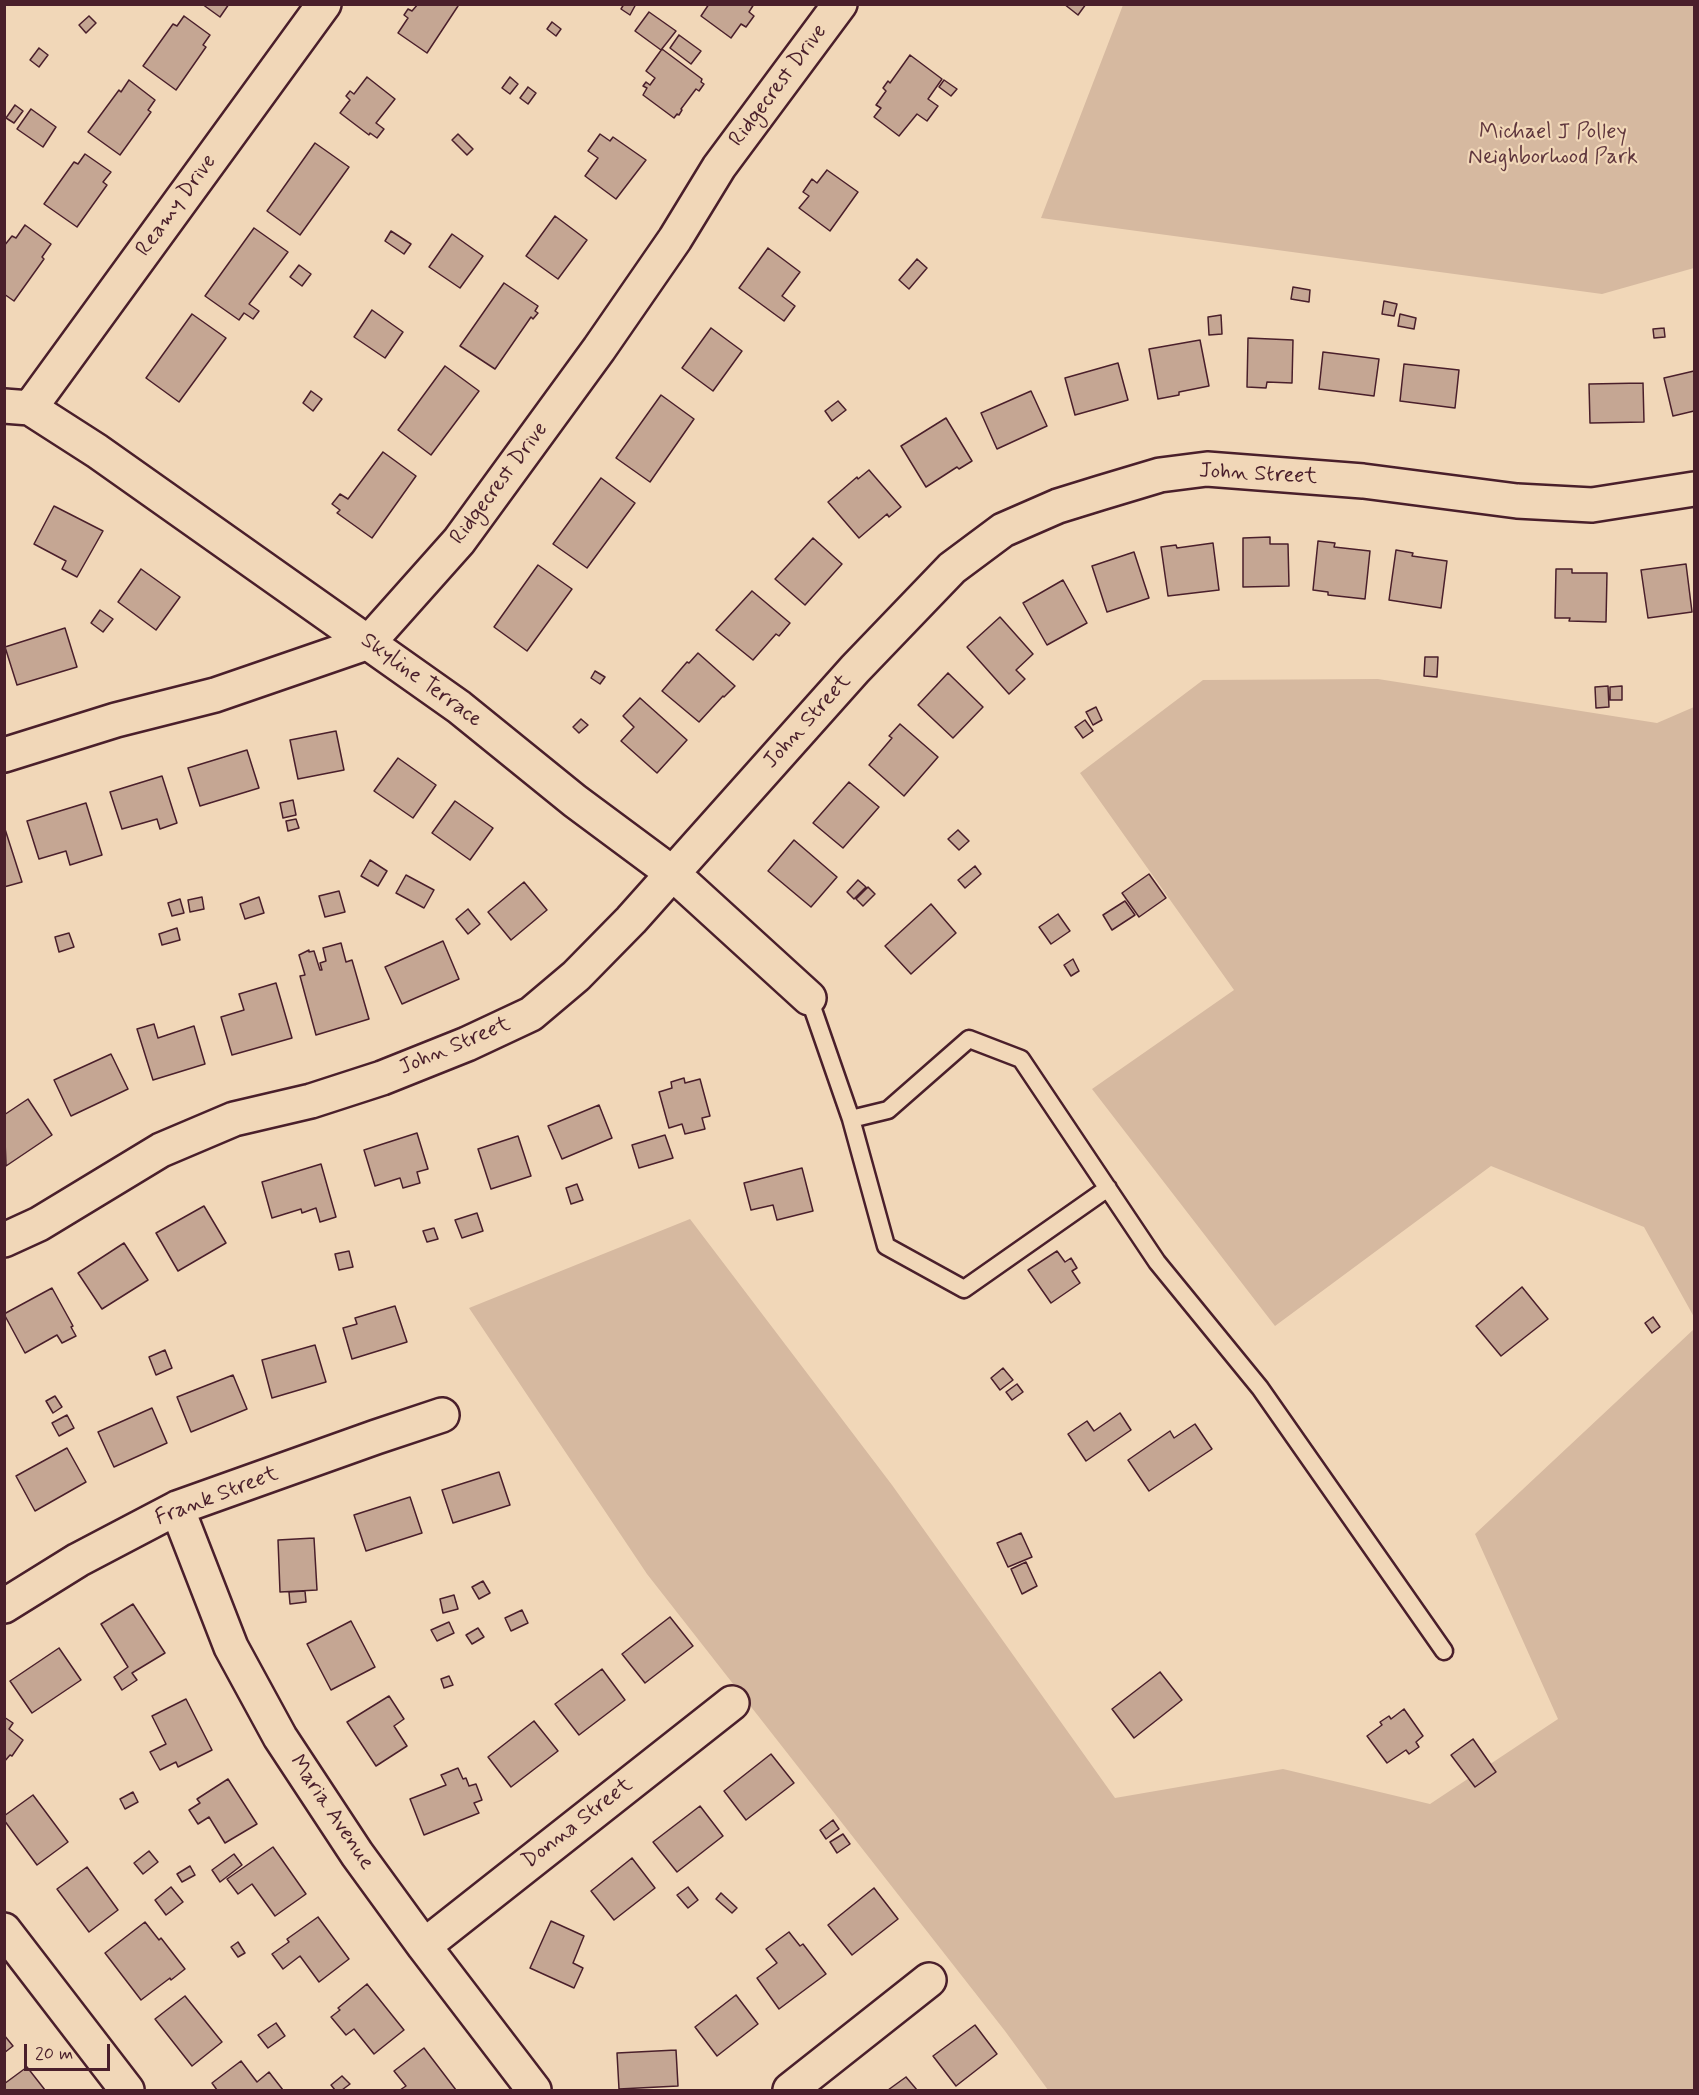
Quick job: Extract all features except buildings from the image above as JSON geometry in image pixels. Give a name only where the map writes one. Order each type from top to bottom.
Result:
[{"type":"street","name":"Reamy Drive","points":[[17,407],[324,4]]},
{"type":"street","name":"Ridgecrest Drive","points":[[4,755],[116,720],[215,695],[369,642],[459,541],[605,340],[675,239],[718,167],[840,4]]},
{"type":"street","name":"Skyline Terrace","points":[[17,407],[97,451],[459,707],[575,801],[672,873],[809,998]]},
{"type":"street","name":"John Street","points":[[4,1240],[39,1224],[160,1150],[234,1119],[311,1101],[382,1078],[467,1044],[531,1014],[576,976],[631,920],[855,669],[952,568],[1003,530],[1058,506],[1160,475],[1207,469],[1363,481],[1517,501],[1592,505],[1695,489]]},
{"type":"street","name":"Frank Street","points":[[4,1606],[78,1560],[177,1508],[442,1415]]},
{"type":"street","name":"Maria Avenue","points":[[177,1508],[231,1647],[280,1737],[357,1854],[534,2091]]},
{"type":"street","name":"Donna Street","points":[[424,1946],[732,1703]]},
{"type":"street","points":[[4,1930],[126,2091]]},
{"type":"street","points":[[790,2091],[929,1980]]},
{"type":"lane","points":[[809,998],[851,1119],[886,1246],[964,1289],[1108,1188]]},
{"type":"lane","points":[[851,1119],[888,1110],[969,1039],[1021,1059],[1157,1262],[1260,1388],[1444,1651]]},
{"type":"green space","name":"Michael J Polley Neighborhood Park","points":[[1123,5],[1694,5],[1694,268],[1602,294],[1041,218]]},
{"type":"green space","points":[[1378,679],[1657,723],[1694,707],[1694,1317],[1644,1227],[1491,1166],[1275,1326],[1092,1089],[1234,990],[1080,773],[1203,680]]},
{"type":"green space","points":[[690,1219],[892,1485],[1115,1798],[1283,1769],[1430,1804],[1558,1719],[1475,1534],[1694,1329],[1694,2090],[1048,2090],[1005,2031],[647,1574],[469,1308]]}]
